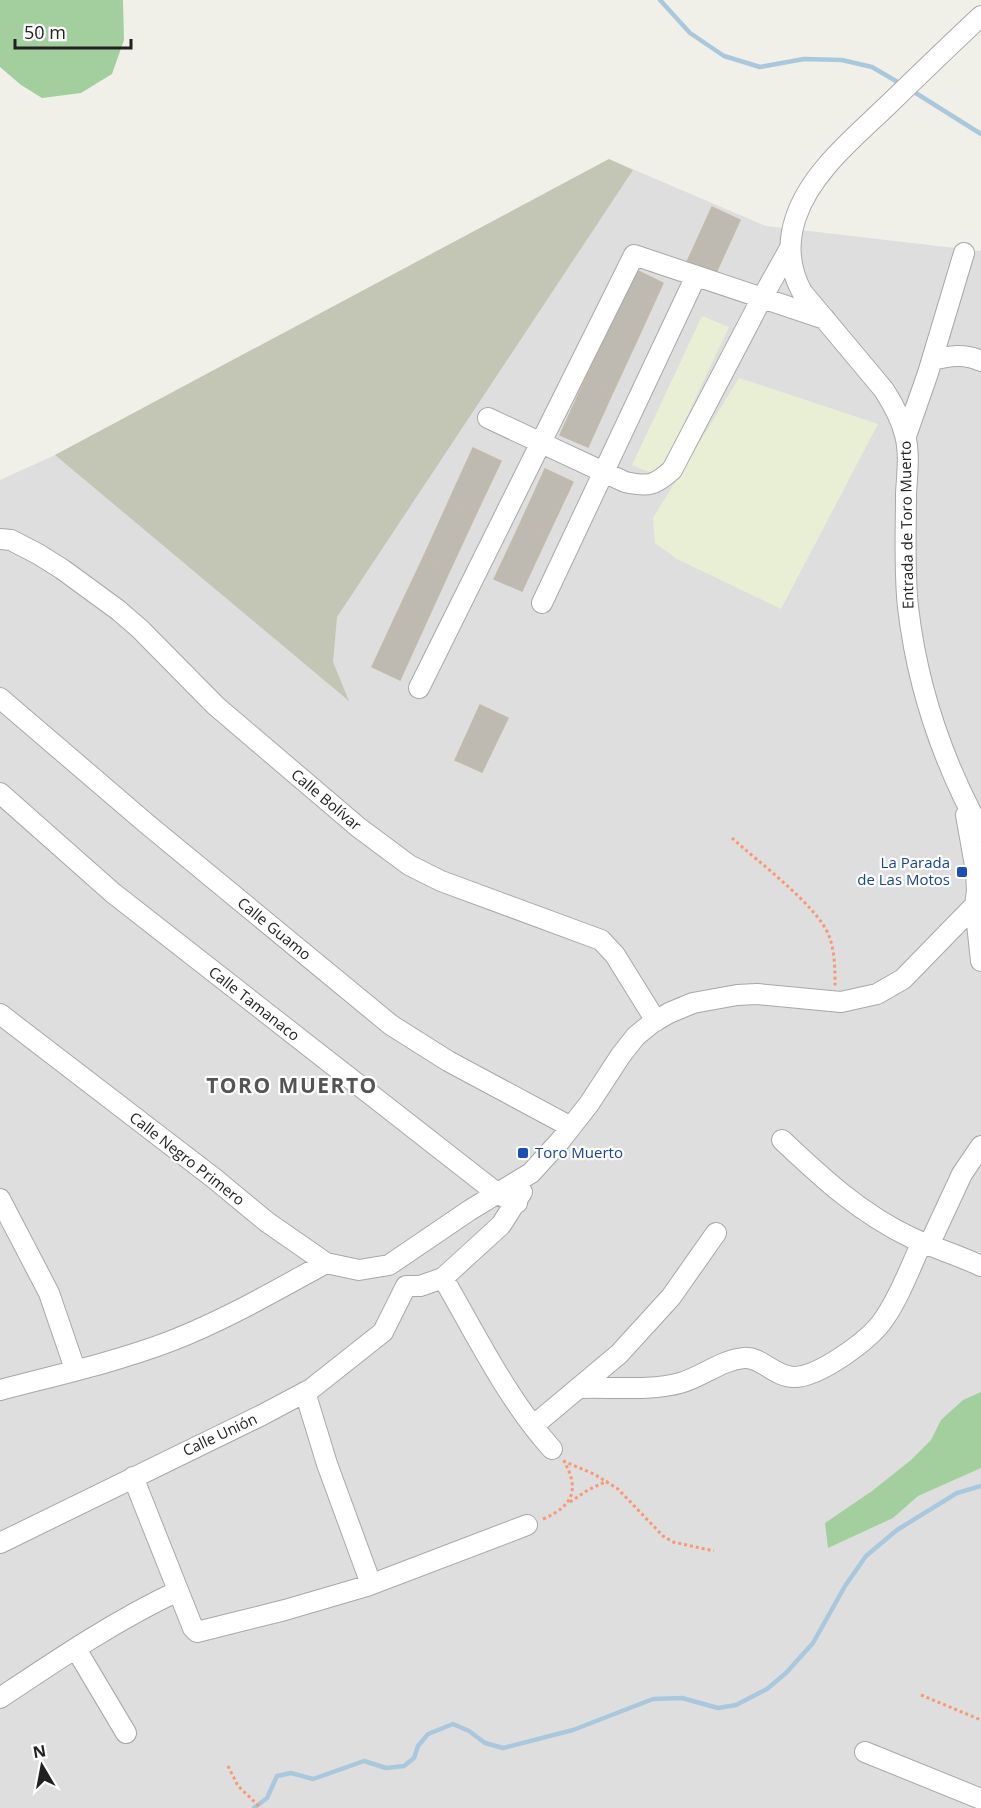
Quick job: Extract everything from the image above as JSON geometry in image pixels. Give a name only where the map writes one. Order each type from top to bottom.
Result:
[{"type":"street","name":"Entrada de Toro Muerto","points":[[981,16],[832,162],[808,192],[796,215],[790,248],[796,282],[802,292],[884,390],[895,406],[906,436],[908,465],[906,584],[912,634],[929,708],[952,770],[981,831]]},
{"type":"street","points":[[488,418],[625,482],[643,486],[658,482],[672,470],[790,248]]},
{"type":"street","points":[[906,436],[932,360],[964,253]]},
{"type":"street","points":[[419,687],[634,255],[825,320]]},
{"type":"street","points":[[542,603],[696,276]]},
{"type":"street","points":[[932,360],[959,356],[972,357],[981,361]]},
{"type":"street","name":"Calle Bolívar","points":[[6,540],[62,569],[118,610],[140,629],[216,706],[358,827],[409,865],[441,881],[581,932],[608,945],[656,1021]]},
{"type":"street","name":"Calle Guamo","points":[[0,698],[147,825],[391,1025],[448,1061],[571,1127]]},
{"type":"street","points":[[952,770],[973,847],[981,961]]},
{"type":"street","name":"Calle Tamanaco","points":[[0,793],[113,893],[498,1194],[516,1203]]},
{"type":"street","points":[[531,1173],[389,1265],[406,1286],[420,1286],[443,1278],[501,1225],[516,1203],[531,1173],[571,1127],[631,1042],[656,1021],[693,1003],[737,994],[835,1002],[868,997],[890,988],[903,979],[978,902]]},
{"type":"street","name":"Calle Negro Primero","points":[[0,1014],[215,1179],[267,1222],[326,1263],[359,1269],[389,1265]]},
{"type":"street","points":[[782,1140],[821,1178],[872,1216],[925,1243],[981,1266]]},
{"type":"street","points":[[581,1388],[680,1383],[744,1358],[751,1358],[785,1376],[813,1374],[837,1359],[882,1322],[962,1173],[981,1146]]},
{"type":"street","points":[[0,1199],[50,1293],[75,1369]]},
{"type":"street","points":[[533,1426],[619,1354],[661,1309],[716,1233]]},
{"type":"street","points":[[0,1390],[173,1340],[252,1304],[326,1263]]},
{"type":"street","points":[[443,1278],[533,1426],[558,1455]]},
{"type":"street","name":"Calle Unión","points":[[0,1543],[262,1416],[305,1392],[383,1332],[406,1286]]},
{"type":"street","points":[[305,1392],[327,1464],[371,1584]]},
{"type":"street","points":[[133,1477],[178,1592],[193,1628],[197,1632],[285,1610],[371,1584],[527,1525]]},
{"type":"street","points":[[0,1698],[141,1610],[178,1592]]},
{"type":"street","points":[[76,1649],[126,1733]]},
{"type":"street","points":[[865,1752],[981,1799]]},
{"type":"path","points":[[732,838],[811,908],[822,923],[832,946],[835,1002]]},
{"type":"path","points":[[558,1455],[608,1481],[663,1536],[673,1542],[714,1551]]},
{"type":"path","points":[[558,1455],[573,1481],[571,1497],[566,1504]]},
{"type":"path","points":[[527,1525],[547,1517],[588,1490],[608,1481]]},
{"type":"path","points":[[921,1695],[981,1720]]},
{"type":"path","points":[[228,1766],[238,1786],[261,1808]]},
{"type":"shaded area","points":[[609,159],[766,226],[981,251],[981,1808],[0,1808],[0,480],[55,455]]},
{"type":"shaded area","points":[[609,159],[633,170],[337,617],[333,662],[349,701],[55,455]]},
{"type":"shaded area","points":[[702,316],[729,327],[665,463],[655,472],[649,472],[632,465]]},
{"type":"shaded area","points":[[739,378],[878,424],[781,609],[677,559],[655,543],[653,518]]},
{"type":"green space","points":[[0,0],[123,0],[124,40],[112,74],[81,93],[42,98],[21,85],[0,67]]},
{"type":"green space","points":[[981,1392],[981,1468],[918,1496],[893,1518],[828,1548],[825,1523],[872,1491],[911,1460],[931,1440],[941,1420],[963,1400]]},
{"type":"building","points":[[712,207],[740,220],[715,275],[687,262]]},
{"type":"building","points":[[636,270],[663,283],[638,338],[611,325]]},
{"type":"building","points":[[611,325],[638,338],[613,392],[585,380]]},
{"type":"building","points":[[585,380],[613,392],[588,447],[560,435]]},
{"type":"building","points":[[473,448],[501,461],[475,516],[448,503]]},
{"type":"building","points":[[545,469],[573,482],[547,537],[520,524]]},
{"type":"building","points":[[448,503],[475,516],[450,570],[423,558]]},
{"type":"building","points":[[520,524],[547,537],[522,591],[494,579]]},
{"type":"building","points":[[423,558],[450,570],[425,625],[397,613]]},
{"type":"building","points":[[397,613],[425,625],[400,680],[372,667]]},
{"type":"building","points":[[480,705],[508,718],[482,772],[455,760]]},
{"type":"waterway","points":[[660,0],[690,33],[724,56],[760,67],[804,59],[842,60],[872,67],[901,84]]},
{"type":"waterway","points":[[911,90],[981,134]]},
{"type":"waterway","points":[[254,1808],[267,1798],[277,1776],[291,1773],[313,1779],[364,1761],[386,1768],[404,1766],[414,1758],[418,1746],[428,1734],[453,1724],[469,1731],[485,1743],[503,1748],[573,1730],[653,1699],[682,1698],[718,1708],[736,1705],[767,1689],[786,1673],[813,1643],[845,1586],[866,1556],[897,1530],[957,1493],[981,1486]]},
{"type":"place","name":"La Parada de Las Motos","points":[[962,872]]},
{"type":"place","name":"Toro Muerto","points":[[523,1153]]},
{"type":"district","name":"TORO MUERTO","points":[[292,1086]]}]
